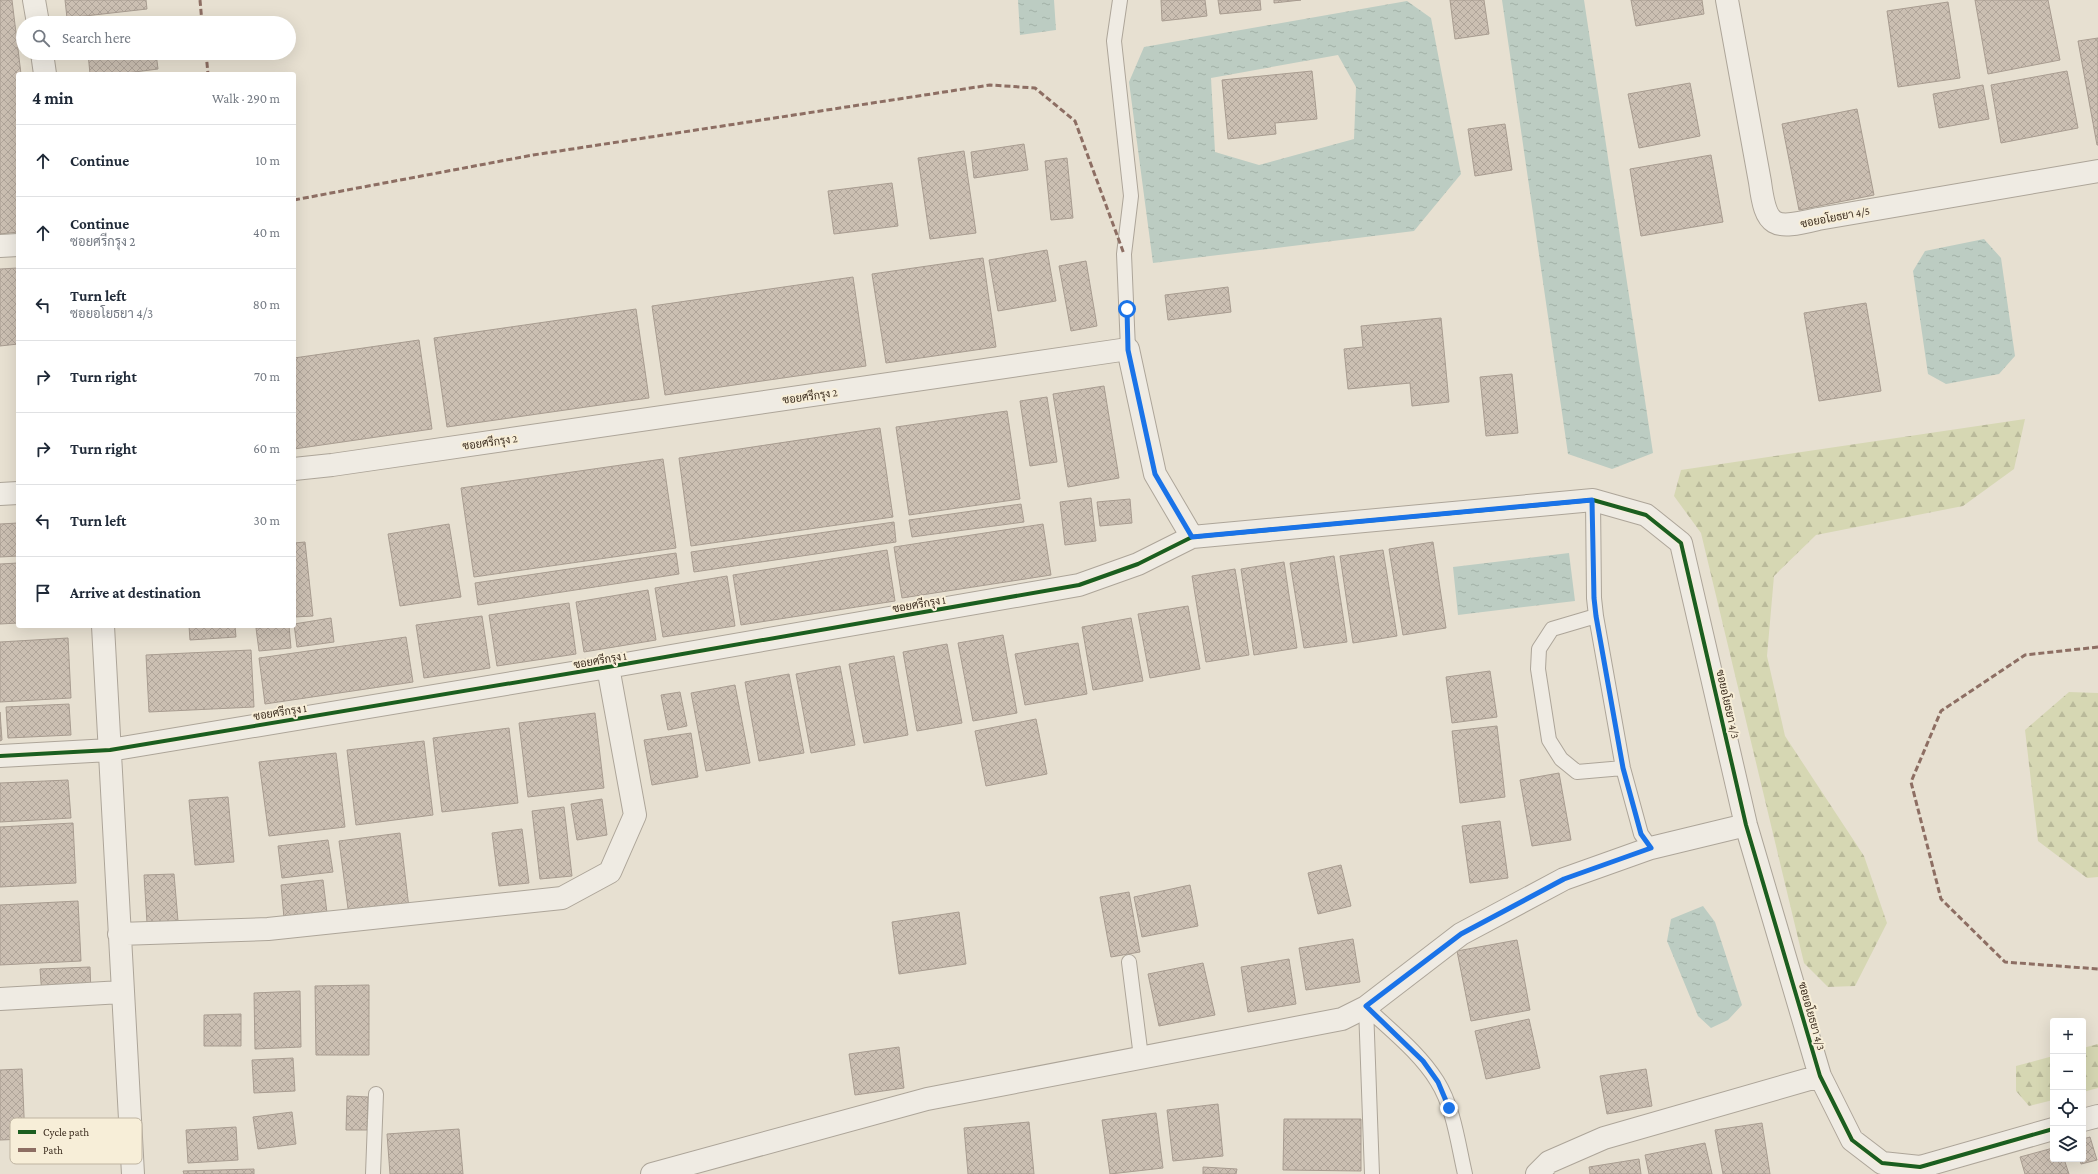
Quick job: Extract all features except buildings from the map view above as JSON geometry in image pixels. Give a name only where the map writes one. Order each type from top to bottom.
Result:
[{"type":"street","points":[[34,0],[37,16]]},
{"type":"street","name":"ซอยอโยธยา 4/5","points":[[1728,0],[1760,182],[1763,207],[1766,215],[1776,223],[1792,226],[1818,219],[2098,171]]},
{"type":"street","points":[[43,60],[45,72]]},
{"type":"street","points":[[0,246],[16,245]]},
{"type":"street","points":[[1128,350],[1155,474],[1192,537]]},
{"type":"street","name":"ซอยศรีกรุง 2","points":[[296,469],[340,464],[1128,350]]},
{"type":"street","points":[[0,494],[16,493]]},
{"type":"street","name":"ซอยอโยธยา 4/3","points":[[1192,537],[1592,500],[1646,515],[1681,543],[1746,825],[1820,1076],[1852,1140],[1878,1169],[1920,1167],[2050,1130]]},
{"type":"street","name":"ซอยศรีกรุง 1","points":[[0,756],[110,750],[608,667],[1079,585],[1138,564],[1192,537]]},
{"type":"street","points":[[103,628],[130,1118]]},
{"type":"street","points":[[119,934],[268,929],[562,898],[610,872],[635,815],[608,667]]},
{"type":"street","points":[[652,1174],[927,1099],[1342,1019],[1366,1006],[1461,934],[1564,879],[1651,848],[1746,825]]},
{"type":"street","points":[[0,999],[122,992]]},
{"type":"street","points":[[1537,1174],[1549,1162],[1604,1138],[1820,1076]]},
{"type":"street","points":[[2086,1119],[2098,1116]]},
{"type":"street","points":[[132,1164],[133,1174]]},
{"type":"lane","points":[[1120,0],[1114,41],[1130,196],[1124,254],[1128,350]]},
{"type":"lane","points":[[1592,500],[1594,598],[1596,616],[1623,768],[1641,834],[1651,848]]},
{"type":"lane","points":[[1596,616],[1552,629],[1539,649],[1538,669],[1549,740],[1561,759],[1577,772],[1623,768]]},
{"type":"lane","points":[[1129,962],[1141,1057]]},
{"type":"lane","points":[[1366,1006],[1372,1174]]},
{"type":"lane","points":[[1366,1006],[1423,1061],[1438,1082],[1449,1108],[1465,1174]]},
{"type":"lane","points":[[373,1174],[376,1094]]},
{"type":"green space","points":[[2025,419],[2014,469],[1963,506],[1816,535],[1774,576],[1767,656],[1785,736],[1864,856],[1887,923],[1855,986],[1828,987],[1804,963],[1701,533],[1674,496],[1681,470]]},
{"type":"green space","points":[[2069,692],[2098,693],[2098,877],[2087,878],[2038,841],[2025,730]]},
{"type":"green space","points":[[2098,1044],[2098,1088],[2086,1091],[2086,1054],[2086,1047]]},
{"type":"green space","points":[[2050,1057],[2050,1101],[2029,1106],[2016,1091],[2016,1066]]},
{"type":"water","points":[[1018,0],[1054,0],[1056,30],[1020,35]]},
{"type":"water","points":[[1502,0],[1584,0],[1653,453],[1612,469],[1568,454]]},
{"type":"water","points":[[1407,1],[1431,18],[1461,174],[1414,231],[1153,263],[1129,82],[1144,47]],"holes":[[[1338,55],[1356,87],[1354,139],[1259,165],[1215,152],[1211,78]]]},
{"type":"water","points":[[1984,239],[2001,258],[2015,356],[1999,374],[1946,384],[1928,374],[1913,271],[1925,251]]},
{"type":"water","points":[[1569,553],[1575,601],[1458,615],[1453,567]]},
{"type":"water","points":[[1703,906],[1715,922],[1742,1005],[1728,1020],[1711,1028],[1698,1016],[1667,941],[1671,919]]},
{"type":"marked path","points":[[200,0],[201,16]]},
{"type":"marked path","points":[[207,60],[208,72]]},
{"type":"marked path","points":[[296,200],[533,155],[990,85],[1035,88],[1075,121],[1124,254]]},
{"type":"marked path","points":[[2098,647],[2025,655],[1941,711],[1911,782],[1941,899],[2005,962],[2098,969]]},
{"type":"cycle path","points":[[0,756],[110,750],[608,667],[1079,585],[1138,564],[1192,537],[1593,500],[1646,515],[1681,543],[1746,825],[1820,1076],[1852,1140],[1882,1163],[1920,1167],[2050,1130]]},
{"type":"route","points":[[1127,309],[1128,350],[1155,474],[1192,537],[1592,500],[1594,598],[1596,616],[1623,768],[1641,834],[1651,848],[1564,879],[1461,934],[1366,1006],[1423,1061],[1438,1082],[1449,1108]]}]
